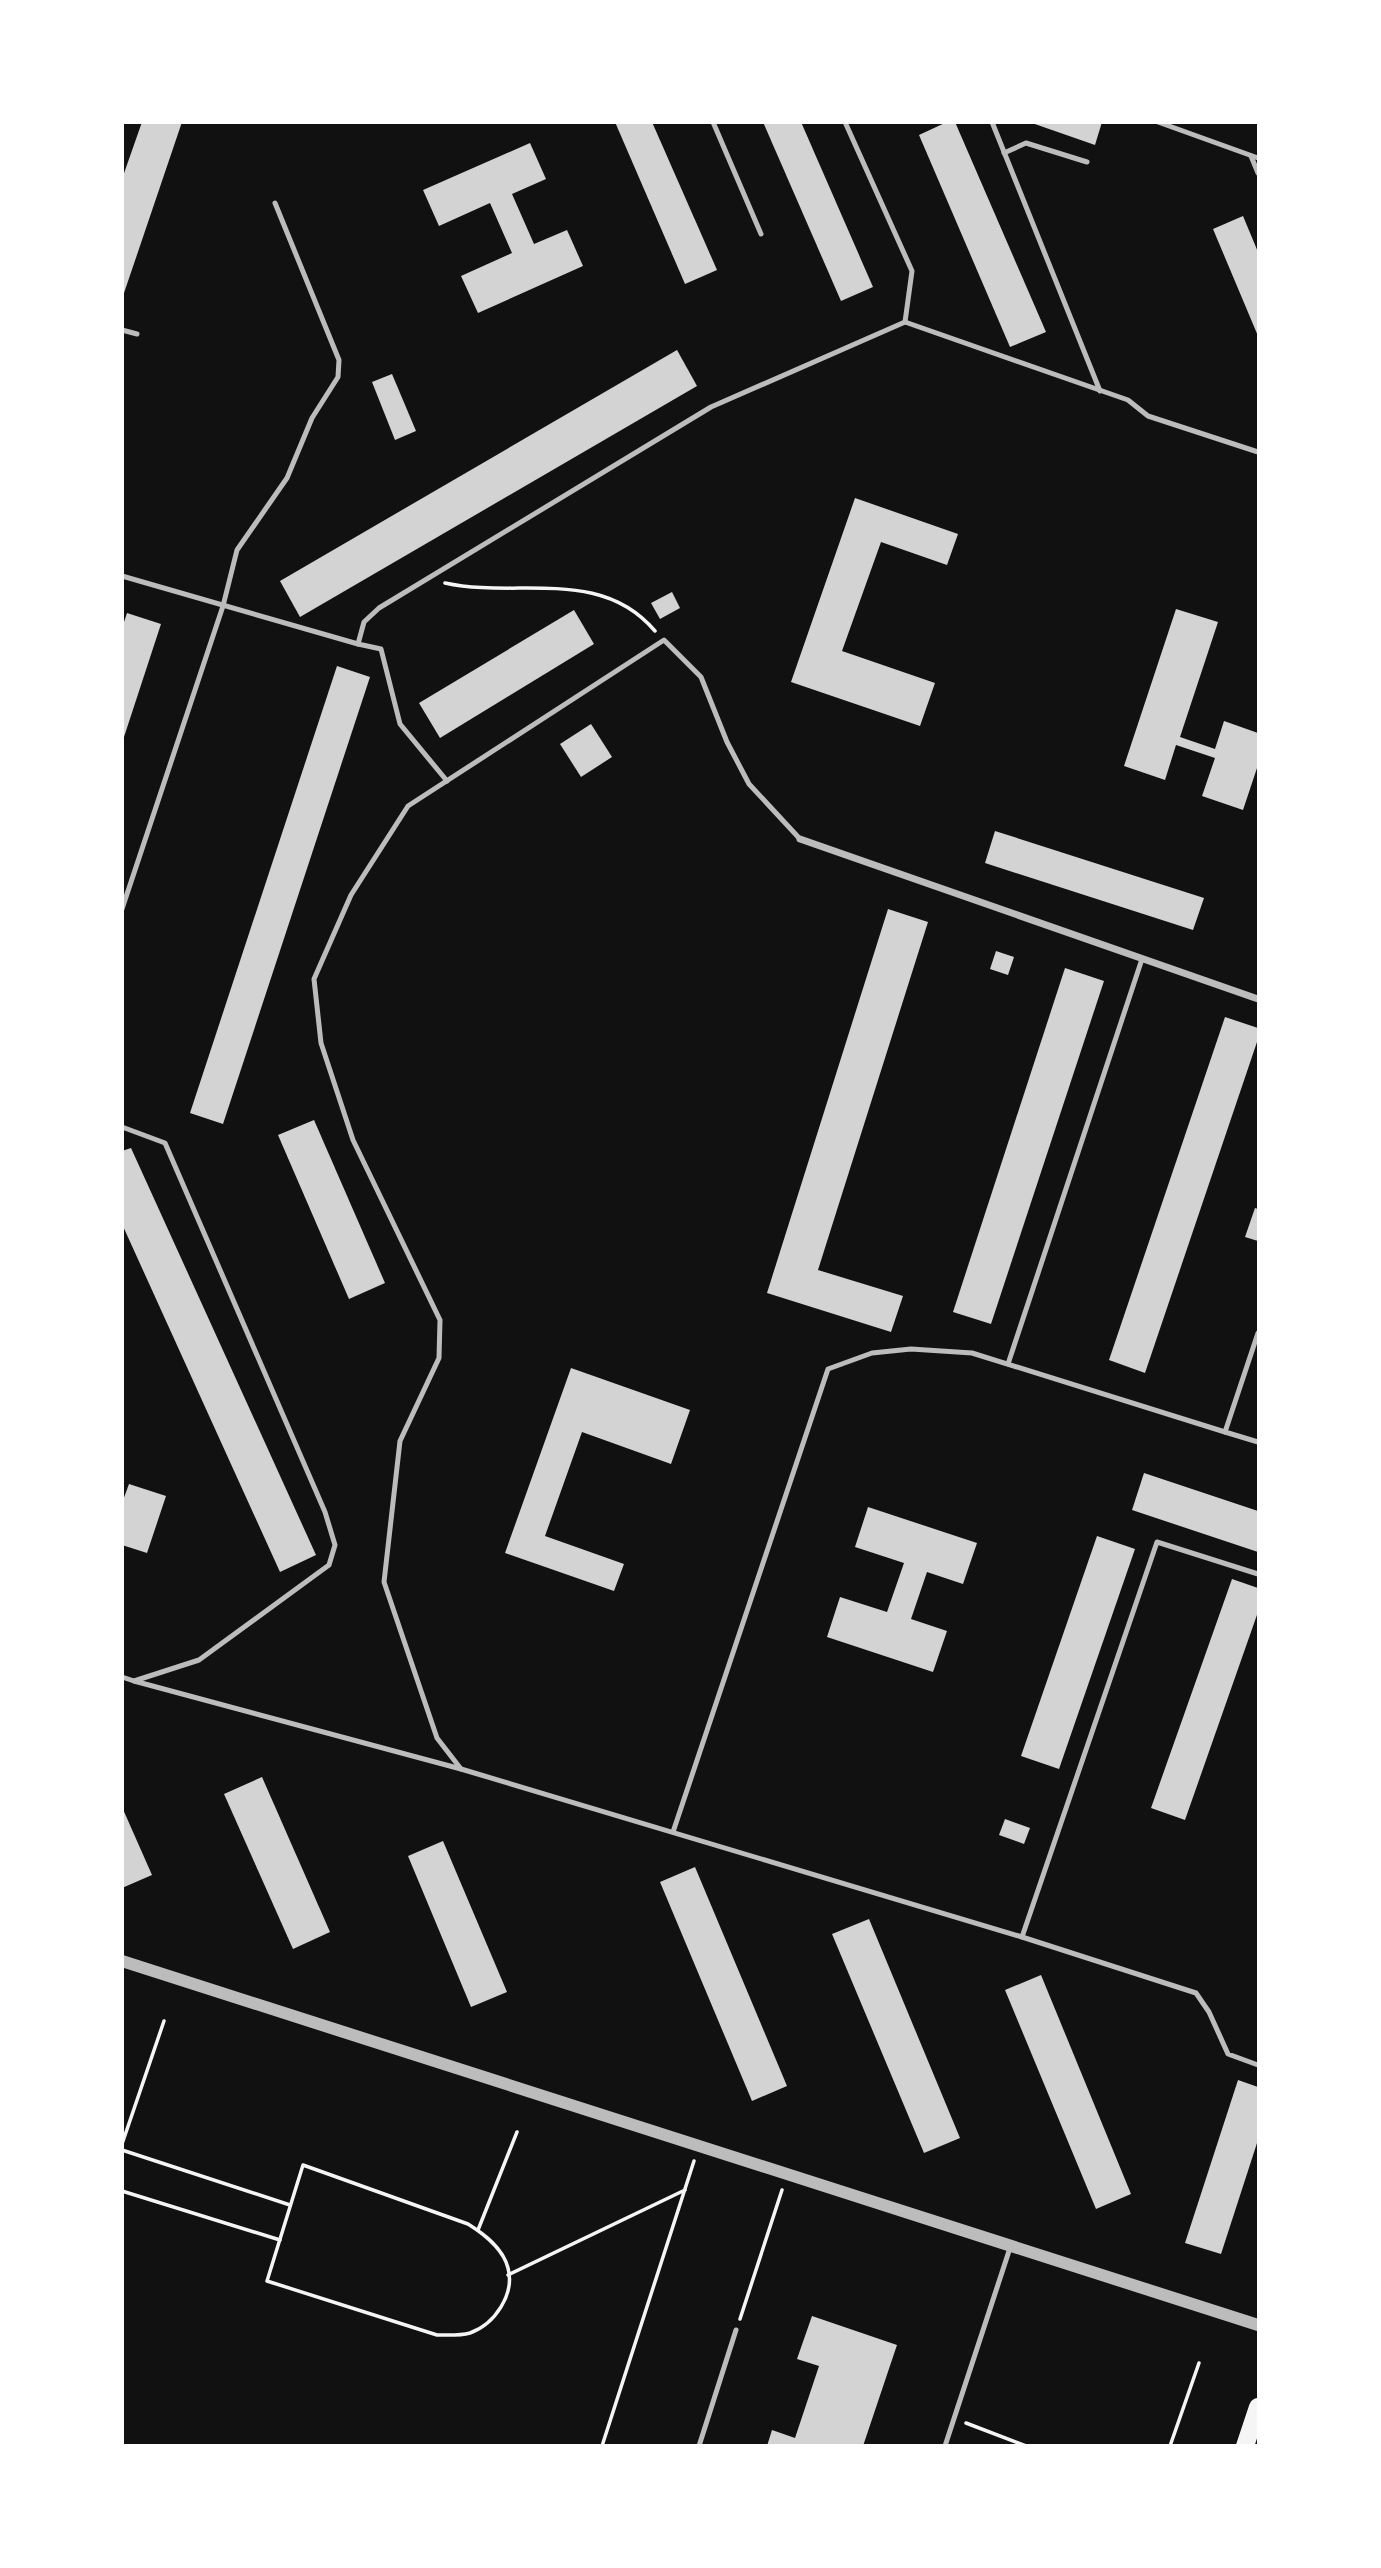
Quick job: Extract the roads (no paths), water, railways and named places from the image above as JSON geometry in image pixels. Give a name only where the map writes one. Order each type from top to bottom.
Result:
[{"type":"main road","points":[[1245,2445],[1258,2407]]},
{"type":"street","points":[[800,839],[1258,999]]},
{"type":"street","points":[[122,1961],[1258,2325]]},
{"type":"lane","points":[[713,122],[761,234]]},
{"type":"lane","points":[[845,122],[912,271],[905,322]]},
{"type":"lane","points":[[992,122],[1100,391]]},
{"type":"lane","points":[[1158,122],[1258,158]]},
{"type":"lane","points":[[1004,153],[1026,143],[1087,162]]},
{"type":"lane","points":[[1251,156],[1258,173]]},
{"type":"lane","points":[[122,909],[223,606],[237,550],[287,478],[312,418],[338,377],[339,360],[275,203]]},
{"type":"lane","points":[[358,644],[364,622],[371,615],[711,407],[905,322],[1128,400],[1148,416],[1258,452]]},
{"type":"lane","points":[[122,330],[137,334]]},
{"type":"lane","points":[[122,576],[381,649],[400,724],[447,781]]},
{"type":"lane","points":[[461,1769],[437,1738],[384,1582],[400,1441],[439,1358],[440,1320],[353,1140],[321,1042],[314,979],[351,895],[408,806],[664,640],[701,677],[727,742],[749,784],[800,839]]},
{"type":"lane","points":[[1008,1364],[1142,959]]},
{"type":"lane","points":[[122,1127],[165,1143],[325,1512],[335,1545],[330,1564],[199,1660],[134,1681]]},
{"type":"lane","points":[[1225,1432],[1258,1333]]},
{"type":"lane","points":[[673,1832],[828,1369],[872,1353],[911,1349],[972,1353],[1258,1443]]},
{"type":"lane","points":[[1022,1937],[1157,1542],[1258,1574]]},
{"type":"lane","points":[[122,1677],[461,1769],[1022,1937],[1196,1993],[1209,2012],[1228,2054],[1258,2064]]},
{"type":"lane","points":[[945,2445],[1011,2245]]},
{"type":"lane","points":[[699,2445],[736,2330]]}]
